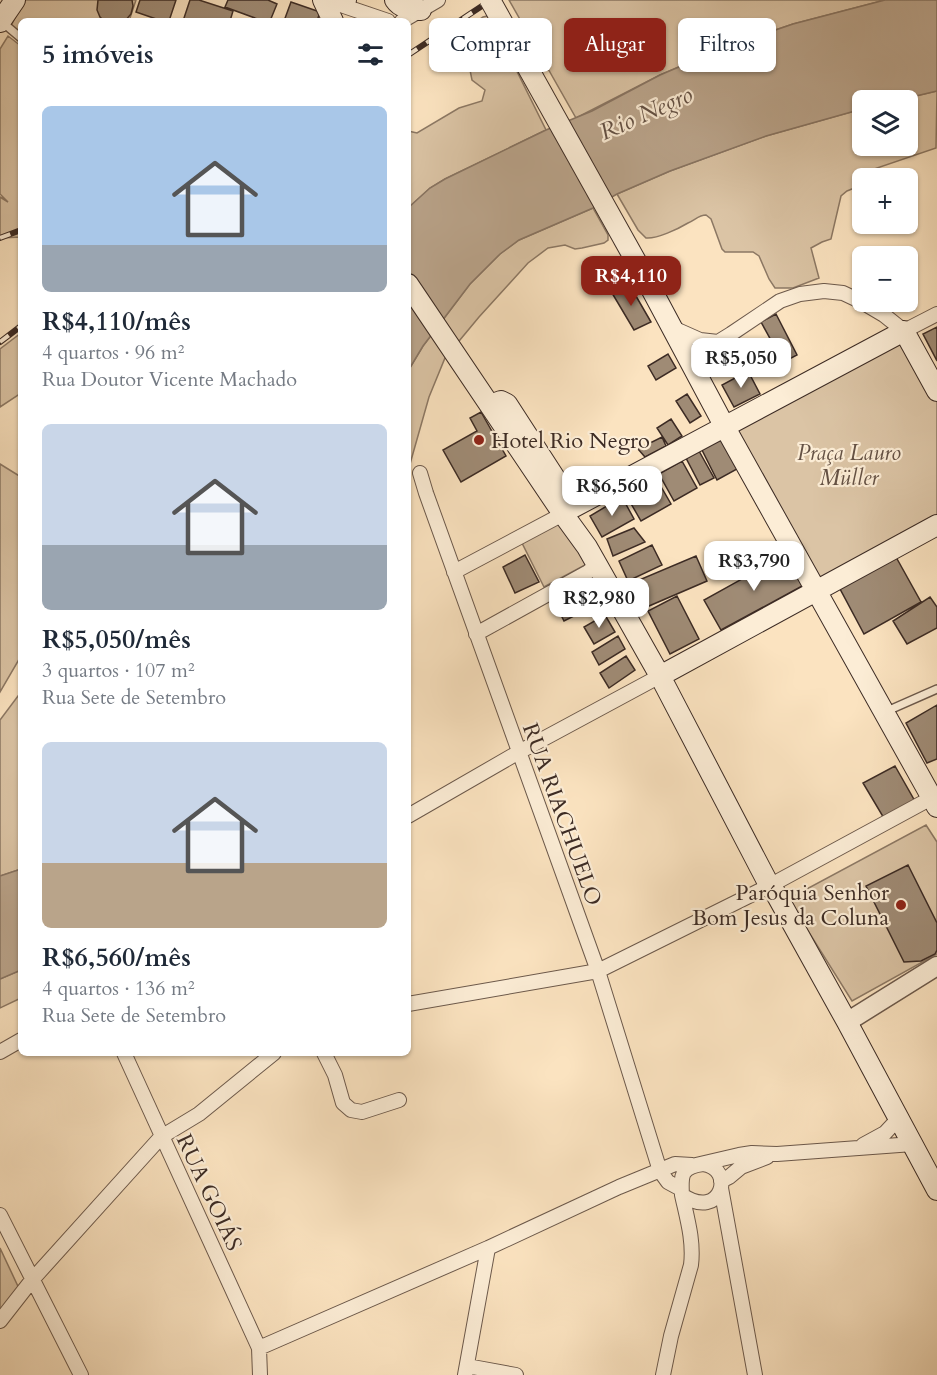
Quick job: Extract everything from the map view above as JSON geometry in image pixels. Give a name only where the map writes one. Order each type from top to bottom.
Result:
[{"type":"main road","points":[[0,21],[15,0]]},
{"type":"main road","points":[[395,0],[399,5],[408,9],[421,10]]},
{"type":"main road","points":[[490,0],[935,800]]},
{"type":"main road","points":[[411,288],[490,405],[501,401],[507,404],[660,676],[767,881],[847,1022],[937,1190]]},
{"type":"main road","points":[[568,510],[904,332],[937,391]]},
{"type":"main road","points":[[660,676],[937,525]]},
{"type":"street","points":[[407,18],[438,0]]},
{"type":"street","points":[[332,5],[378,18]]},
{"type":"street","points":[[673,328],[700,340],[718,342],[780,302],[800,294],[824,291],[843,293],[862,302],[884,315],[904,332],[937,314]]},
{"type":"street","name":"RUA RIACHUELO","points":[[420,473],[597,971],[664,1176]]},
{"type":"street","points":[[454,572],[568,510]]},
{"type":"street","points":[[476,633],[597,565]]},
{"type":"street","points":[[411,814],[519,752],[660,676]]},
{"type":"street","points":[[411,1003],[597,971],[771,885],[935,800]]},
{"type":"street","points":[[847,1022],[937,966]]},
{"type":"street","points":[[0,1052],[18,1042]]},
{"type":"street","name":"RUA GOIÁS","points":[[125,1056],[259,1348]]},
{"type":"street","points":[[0,1321],[32,1280],[161,1137],[199,1114],[270,1056]]},
{"type":"street","points":[[326,1056],[335,1075],[342,1103],[351,1110],[362,1112],[399,1100]]},
{"type":"street","points":[[856,1148],[885,1133],[899,1118]]},
{"type":"street","points":[[663,1375],[671,1336],[692,1265],[693,1246],[682,1192],[682,1176],[685,1170],[694,1165],[752,1153],[777,1154],[913,1144]]},
{"type":"street","points":[[664,1176],[696,1203],[702,1204],[714,1199],[721,1185],[741,1167],[777,1154]]},
{"type":"street","points":[[260,1375],[259,1348],[488,1248],[619,1187],[664,1176],[675,1164],[710,1165],[720,1174],[755,1375]]},
{"type":"street","points":[[0,1215],[81,1375]]},
{"type":"street","points":[[488,1248],[466,1371],[516,1375]]},
{"type":"lane","points":[[0,21],[18,36]]},
{"type":"lane","points":[[884,712],[937,689]]},
{"type":"green space","points":[[24,0],[136,0],[130,18],[18,18],[18,32],[11,26]]},
{"type":"green space","points":[[509,0],[885,0],[776,30],[776,18],[678,18],[678,67],[576,118],[550,72],[552,72],[552,18],[519,18]]},
{"type":"green space","points":[[8,36],[18,44],[18,237],[0,238],[0,197],[8,202],[0,194],[0,49]]},
{"type":"green space","points":[[470,72],[517,72],[546,130],[445,179],[430,188],[411,205],[411,132],[417,133],[459,108],[482,101],[485,90],[472,80]]},
{"type":"green space","points":[[937,91],[936,148],[918,154],[918,96]]},
{"type":"green space","points":[[852,112],[852,156],[912,156],[877,168],[852,168],[852,189],[841,196],[831,239],[811,248],[819,278],[793,288],[775,288],[759,256],[753,252],[725,252],[722,249],[711,219],[706,215],[667,233],[646,238],[638,230],[617,194],[670,171],[766,136]]},
{"type":"green space","points":[[593,208],[608,235],[608,240],[604,243],[575,249],[565,245],[548,248],[528,263],[479,317],[445,358],[429,397],[411,460],[411,366],[423,346],[470,284],[500,254],[519,240]]},
{"type":"green space","name":"Praça Lauro Müller","points":[[903,334],[937,396],[937,525],[818,589],[727,427]]},
{"type":"green space","points":[[18,335],[18,395],[0,407],[0,349]]},
{"type":"green space","points":[[0,464],[18,475],[18,661],[0,692]]},
{"type":"green space","points":[[563,521],[587,564],[544,587],[521,541]]},
{"type":"green space","points":[[18,696],[18,870],[0,876],[0,720]]},
{"type":"green space","points":[[926,825],[937,842],[937,954],[852,1001],[788,899]]},
{"type":"green space","points":[[18,971],[18,999],[0,1008],[0,979]]},
{"type":"green space","points":[[0,1248],[23,1297],[0,1314]]},
{"type":"water","name":"Rio Negro","points":[[885,0],[937,0],[937,91],[918,96],[918,90],[852,90],[852,112],[766,136],[670,171],[519,240],[500,254],[470,284],[423,346],[411,366],[411,205],[430,188],[445,179],[546,130],[592,111],[678,67],[678,72],[776,72],[776,30]]},
{"type":"water","points":[[18,870],[18,971],[0,979],[0,876]]},
{"type":"building","points":[[98,0],[132,0],[133,6],[128,18],[101,18],[97,10]]},
{"type":"building","points":[[140,0],[176,0],[170,18],[153,18],[136,12]]},
{"type":"building","points":[[190,0],[199,0],[233,11],[231,18],[184,18]]},
{"type":"building","points":[[228,0],[268,0],[277,4],[271,18],[255,18],[225,7]]},
{"type":"building","points":[[291,2],[320,12],[318,18],[285,18]]},
{"type":"building","points":[[629,284],[651,322],[634,330],[612,293]]},
{"type":"building","points":[[776,314],[797,355],[761,374],[751,356],[773,344],[761,322]]},
{"type":"building","points":[[937,327],[937,361],[923,334]]},
{"type":"building","points":[[668,354],[676,368],[656,380],[648,366]]},
{"type":"building","points":[[748,371],[760,394],[734,407],[722,385]]},
{"type":"building","points":[[687,394],[701,416],[690,423],[676,401]]},
{"type":"building","name":"Hotel Rio Negro","points":[[481,412],[506,456],[461,482],[443,450],[477,431],[470,418]]},
{"type":"building","points":[[671,419],[682,436],[668,445],[657,428]]},
{"type":"building","points":[[662,437],[666,446],[645,457],[638,449]]},
{"type":"building","points":[[720,437],[737,469],[717,480],[701,448]]},
{"type":"building","points":[[699,451],[714,478],[700,485],[686,458]]},
{"type":"building","points":[[682,461],[697,488],[674,501],[659,474]]},
{"type":"building","points":[[656,478],[671,504],[641,521],[626,495]]},
{"type":"building","points":[[622,497],[634,519],[602,537],[590,516]]},
{"type":"building","points":[[634,528],[645,542],[613,556],[607,539]]},
{"type":"building","points":[[652,545],[662,565],[628,581],[619,561]]},
{"type":"building","points":[[787,554],[804,585],[721,630],[704,600]]},
{"type":"building","points":[[525,555],[539,582],[515,593],[503,567]]},
{"type":"building","points":[[696,556],[707,581],[649,606],[632,583]]},
{"type":"building","points":[[896,557],[921,602],[864,634],[839,587]]},
{"type":"building","points":[[591,580],[602,602],[564,621],[553,599]]},
{"type":"building","points":[[677,596],[699,639],[670,654],[648,611]]},
{"type":"building","points":[[930,597],[937,607],[937,628],[907,644],[893,621]]},
{"type":"building","points":[[605,615],[615,632],[594,644],[584,627]]},
{"type":"building","points":[[618,636],[625,649],[599,665],[592,652]]},
{"type":"building","points":[[626,656],[635,670],[609,688],[600,673]]},
{"type":"building","points":[[937,705],[937,759],[927,763],[906,723]]},
{"type":"building","points":[[895,766],[916,803],[885,820],[863,783]]},
{"type":"building","name":"Paróquia Senhor Bom Jesus da Coluna","points":[[908,865],[937,923],[937,950],[935,954],[921,961],[904,962],[866,886]]},
{"type":"railway","points":[[411,53],[491,0]]},
{"type":"railway","points":[[0,238],[18,231]]},
{"type":"railway","points":[[0,342],[18,328]]},
{"type":"place","name":"Hotel Rio Negro","points":[[479,440]]},
{"type":"place","name":"Paróquia Senhor Bom Jesus da Coluna","points":[[901,905]]}]
